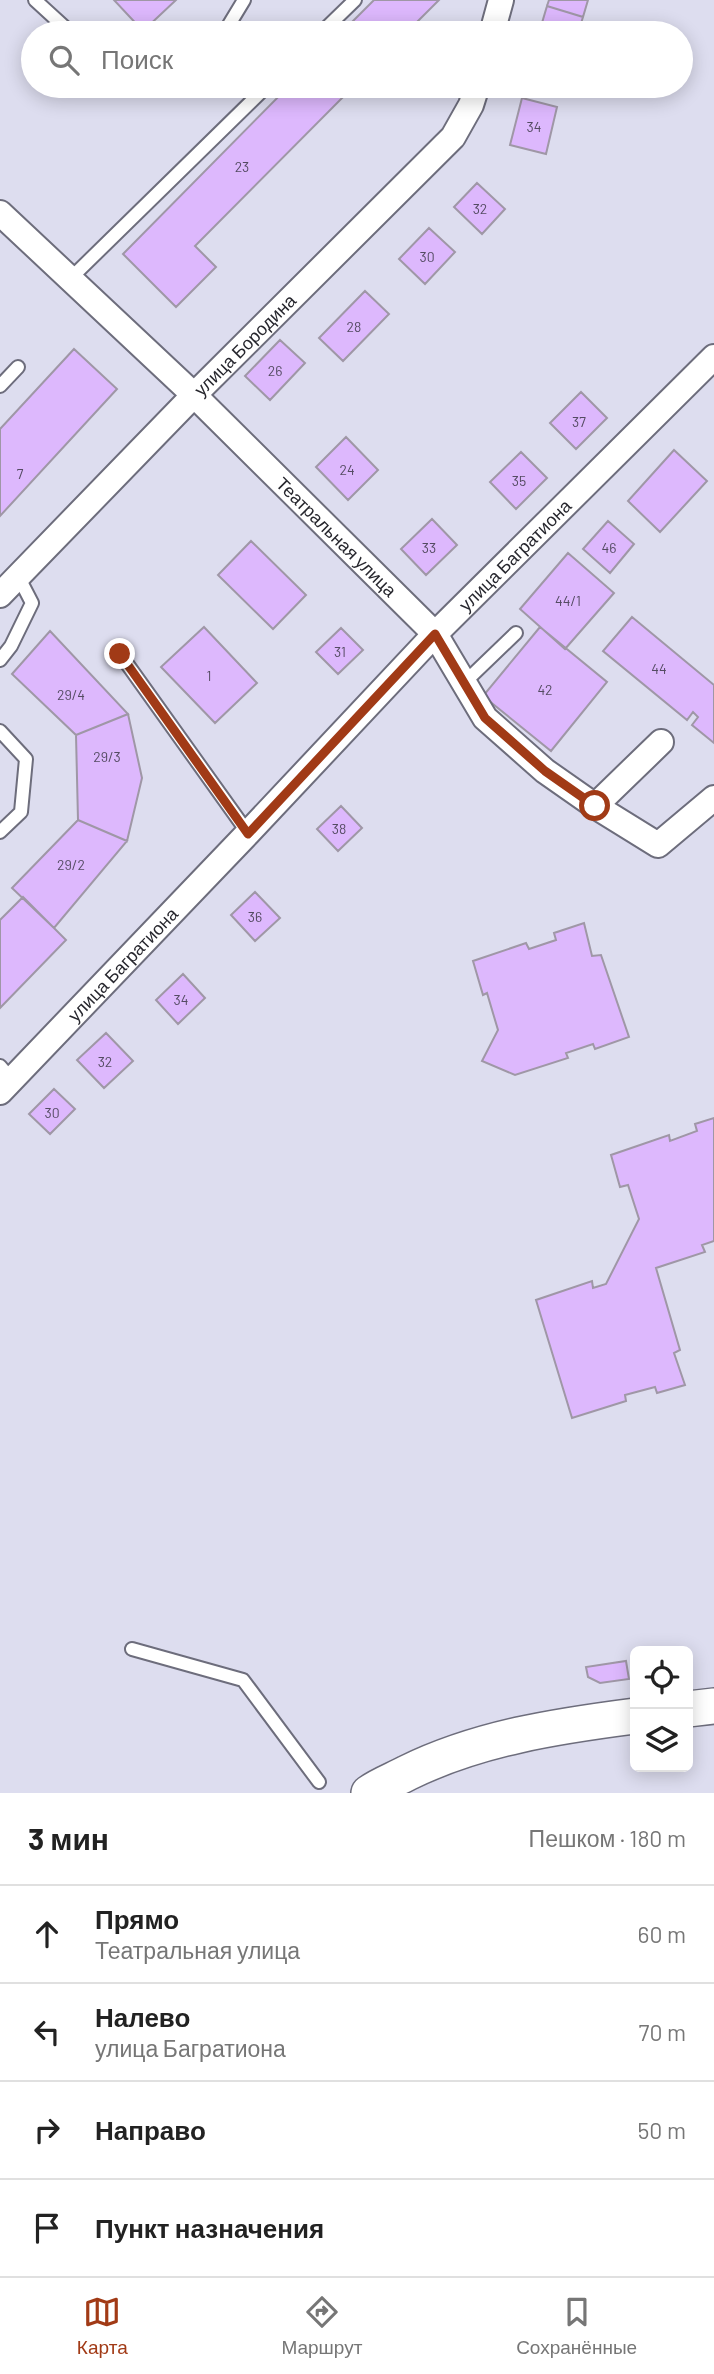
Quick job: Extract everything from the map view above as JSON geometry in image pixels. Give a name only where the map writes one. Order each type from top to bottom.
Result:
[{"type":"main road","points":[[693,1708],[714,1706]]},
{"type":"main road","points":[[369,1793],[434,1760],[506,1737],[630,1717]]},
{"type":"street","points":[[495,21],[501,0]]},
{"type":"street","name":"улица Бородина","points":[[0,595],[194,395],[453,137],[473,98]]},
{"type":"street","name":"Театральная улица","points":[[4,224],[70,279],[194,395],[435,634],[485,718],[545,771],[658,845],[714,799]]},
{"type":"street","name":"улица Багратиона","points":[[4,1079],[248,834],[435,634],[714,357]]},
{"type":"street","points":[[595,806],[661,742]]},
{"type":"lane","points":[[231,21],[244,0]]},
{"type":"lane","points":[[333,21],[355,0]]},
{"type":"lane","points":[[44,3],[60,21]]},
{"type":"lane","points":[[70,279],[255,98]]},
{"type":"lane","points":[[0,386],[18,367]]},
{"type":"lane","points":[[0,660],[11,646],[32,603],[18,576]]},
{"type":"lane","points":[[464,682],[516,633]]},
{"type":"lane","points":[[120,654],[248,834]]},
{"type":"lane","points":[[0,731],[26,759],[21,813],[0,832]]},
{"type":"lane","points":[[132,1649],[243,1680],[319,1782]]},
{"type":"building","points":[[114,0],[176,0],[154,21],[134,21]]},
{"type":"building","points":[[374,0],[439,0],[418,21],[353,21]]},
{"type":"building","points":[[549,0],[588,0],[583,17],[547,6]]},
{"type":"building","points":[[547,6],[583,17],[582,21],[543,21]]},
{"type":"building","points":[[277,98],[342,98],[195,246],[216,267],[176,307],[123,254]]},
{"type":"building","points":[[522,98],[557,107],[546,154],[510,145]]},
{"type":"building","points":[[477,183],[505,209],[482,234],[454,207]]},
{"type":"building","points":[[429,228],[455,252],[425,284],[399,259]]},
{"type":"building","points":[[365,291],[389,314],[343,361],[319,338]]},
{"type":"building","points":[[280,340],[305,363],[270,400],[245,376]]},
{"type":"building","points":[[74,349],[117,389],[0,516],[0,429]]},
{"type":"building","points":[[581,392],[607,418],[576,449],[550,423]]},
{"type":"building","points":[[346,437],[378,470],[348,500],[316,467]]},
{"type":"building","points":[[674,450],[707,481],[660,532],[628,501]]},
{"type":"building","points":[[521,452],[547,478],[516,509],[490,482]]},
{"type":"building","points":[[432,519],[457,545],[426,575],[401,549]]},
{"type":"building","points":[[608,521],[634,544],[610,573],[583,549]]},
{"type":"building","points":[[251,541],[306,595],[273,629],[218,575]]},
{"type":"building","points":[[568,553],[614,593],[565,649],[520,609]]},
{"type":"building","points":[[632,617],[714,685],[714,743],[692,725],[698,717],[693,712],[687,720],[603,651]]},
{"type":"building","points":[[204,627],[257,683],[215,723],[161,667]]},
{"type":"building","points":[[540,627],[607,682],[551,751],[483,696]]},
{"type":"building","points":[[341,628],[363,650],[338,674],[316,652]]},
{"type":"building","points":[[50,631],[128,714],[76,735],[12,674]]},
{"type":"building","points":[[128,714],[142,778],[127,841],[78,820],[76,735]]},
{"type":"building","points":[[341,806],[362,828],[338,851],[317,829]]},
{"type":"building","points":[[78,820],[127,841],[54,928],[12,888]]},
{"type":"building","points":[[255,892],[280,918],[255,941],[231,915]]},
{"type":"building","points":[[23,897],[66,940],[0,1008],[0,920]]},
{"type":"building","points":[[584,923],[592,956],[601,955],[629,1037],[595,1049],[593,1044],[566,1053],[568,1058],[515,1075],[482,1061],[498,1030],[487,993],[483,995],[473,961],[526,943],[529,949],[556,940],[554,933]]},
{"type":"building","points":[[183,974],[205,998],[178,1024],[156,1000]]},
{"type":"building","points":[[106,1033],[133,1061],[104,1088],[77,1060]]},
{"type":"building","points":[[54,1089],[75,1109],[50,1134],[29,1114]]},
{"type":"building","points":[[714,1118],[714,1241],[702,1245],[705,1252],[656,1268],[680,1350],[674,1353],[685,1385],[657,1393],[655,1387],[625,1395],[626,1401],[572,1418],[536,1300],[592,1281],[593,1288],[606,1284],[639,1219],[628,1185],[620,1187],[611,1155],[669,1135],[670,1141],[697,1131],[695,1124]]},
{"type":"building","points":[[626,1661],[629,1679],[600,1683],[588,1677],[586,1667]]},
{"type":"route","points":[[120,654],[248,834],[435,634],[485,718],[545,771],[595,806]]}]
